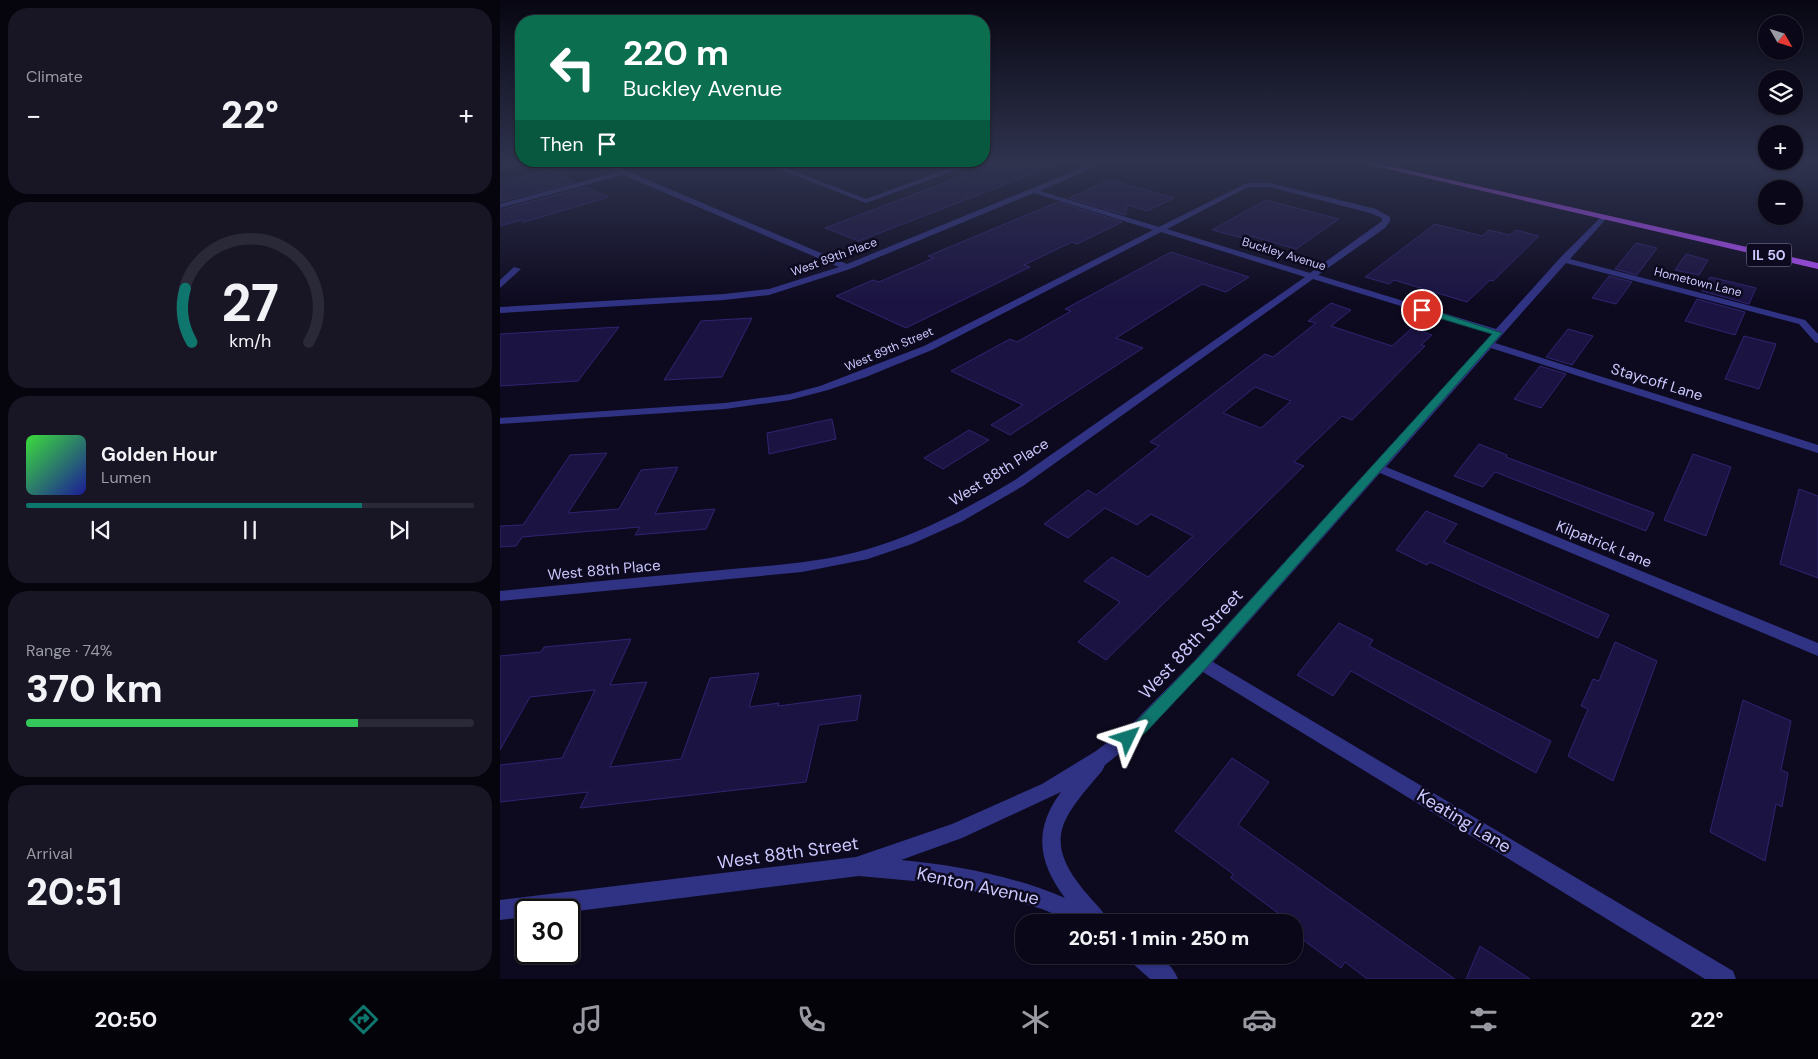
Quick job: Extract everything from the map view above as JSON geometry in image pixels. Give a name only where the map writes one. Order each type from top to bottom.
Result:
[{"type":"main road","name":"IL 50","points":[[1566,209],[1818,266]]},
{"type":"street","points":[[707,209],[847,267]]},
{"type":"street","name":"West 89th Place","points":[[500,310],[747,295],[792,286],[847,267],[990,209]]},
{"type":"street","name":"Buckley Avenue","points":[[1092,209],[1310,275],[1492,338]]},
{"type":"street","name":"West 89th Street","points":[[500,421],[732,405],[790,397],[824,388],[928,348],[1199,209]]},
{"type":"street","name":"West 88th Place","points":[[500,596],[784,570],[840,560],[890,548],[936,529],[973,510],[1019,482],[1382,226],[1386,221],[1386,217],[1364,209]]},
{"type":"street","name":"West 88th Street","points":[[500,910],[856,867],[955,832],[1048,790],[1102,757],[1140,728],[1202,663],[1492,338],[1603,217]]},
{"type":"street","name":"Hometown Lane","points":[[1563,260],[1802,322],[1818,340]]},
{"type":"street","points":[[500,285],[517,269]]},
{"type":"street","name":"Staycoff Lane","points":[[1492,338],[1818,449]]},
{"type":"street","name":"Kilpatrick Lane","points":[[1378,468],[1818,650]]},
{"type":"street","name":"Keating Lane","points":[[1202,663],[1725,979]]},
{"type":"street","points":[[1091,914],[1070,890],[1057,870],[1050,848],[1053,829],[1063,804],[1102,757]]},
{"type":"street","name":"Kenton Avenue","points":[[856,867],[925,872],[993,885],[1042,898],[1079,914]]},
{"type":"street","points":[[1148,964],[1166,979]]},
{"type":"building","points":[[569,209],[524,222],[521,220],[500,226],[500,210]]},
{"type":"building","points":[[876,209],[943,209],[859,241],[825,228]]},
{"type":"building","points":[[1042,209],[1079,209],[1122,222],[1077,244],[1072,242],[1024,265],[1030,267],[906,328],[836,296],[873,280],[879,282],[934,258],[928,256]]},
{"type":"building","points":[[1104,209],[1127,209],[1125,215]]},
{"type":"building","points":[[1250,209],[1299,209],[1339,219],[1296,249],[1251,236],[1246,239],[1212,230]]},
{"type":"building","points":[[1435,224],[1482,236],[1489,230],[1510,235],[1516,230],[1539,236],[1493,281],[1490,280],[1467,302],[1394,280],[1389,284],[1365,277]]},
{"type":"building","points":[[1636,243],[1657,248],[1637,275],[1615,269]]},
{"type":"building","points":[[1171,252],[1249,277],[1226,292],[1202,284],[1116,338],[1143,348],[1010,435],[991,425],[1023,405],[951,371],[1010,339],[1017,342],[1071,311],[1065,309]]},
{"type":"building","points":[[1686,254],[1708,260],[1699,275],[1675,270]]},
{"type":"building","points":[[1609,276],[1632,282],[1616,304],[1592,298]]},
{"type":"building","points":[[1710,277],[1756,288],[1749,304],[1702,291]]},
{"type":"building","points":[[1697,299],[1745,312],[1735,335],[1685,321]]},
{"type":"building","points":[[1331,303],[1351,310],[1331,326],[1392,346],[1412,328],[1432,335],[1421,345],[1425,346],[1352,420],[1342,416],[1294,462],[1304,466],[1106,660],[1078,642],[1120,602],[1084,581],[1112,557],[1148,577],[1193,536],[1151,514],[1137,525],[1105,508],[1068,538],[1044,524],[1088,490],[1096,495],[1159,446],[1150,442],[1265,354],[1273,357],[1316,323],[1308,321]],"holes":[[[1255,387],[1291,401],[1261,428],[1223,413]]]},
{"type":"building","points":[[752,318],[722,377],[664,380],[701,321]]},
{"type":"building","points":[[619,327],[578,381],[500,386],[500,334]]},
{"type":"building","points":[[1568,329],[1593,336],[1572,365],[1546,357]]},
{"type":"building","points":[[1744,336],[1776,344],[1759,389],[1725,379]]},
{"type":"building","points":[[1540,366],[1566,374],[1541,408],[1514,399]]},
{"type":"building","points":[[832,419],[836,439],[769,454],[767,433]]},
{"type":"building","points":[[969,430],[989,440],[943,469],[924,458]]},
{"type":"building","points":[[1479,444],[1507,455],[1506,457],[1654,513],[1646,531],[1495,472],[1483,487],[1454,476]]},
{"type":"building","points":[[607,453],[568,513],[619,509],[641,470],[678,467],[655,514],[715,509],[706,529],[635,535],[640,527],[522,537],[516,546],[500,547],[500,526],[523,525],[570,455]]},
{"type":"building","points":[[1693,454],[1731,467],[1706,536],[1664,520]]},
{"type":"building","points":[[1799,489],[1818,496],[1818,578],[1780,564]]},
{"type":"building","points":[[1426,511],[1457,524],[1444,542],[1609,615],[1598,638],[1430,562],[1427,565],[1396,550]]},
{"type":"building","points":[[1339,623],[1373,640],[1369,646],[1551,741],[1536,773],[1351,671],[1333,696],[1297,675]]},
{"type":"building","points":[[631,639],[610,685],[647,682],[610,767],[681,759],[710,678],[759,673],[749,707],[779,703],[778,706],[861,695],[857,720],[819,725],[806,782],[580,808],[588,792],[500,802],[500,765],[562,758],[595,690],[530,697],[500,750],[500,656],[541,652],[544,647]]},
{"type":"building","points":[[1615,642],[1657,661],[1613,781],[1568,756],[1588,709],[1581,706],[1593,679],[1599,681]]},
{"type":"building","points":[[1743,700],[1791,721],[1781,770],[1788,773],[1782,807],[1776,804],[1765,861],[1710,832]]},
{"type":"building","points":[[1232,758],[1269,782],[1238,825],[1455,979],[1367,979],[1345,962],[1341,968],[1303,940],[1303,914],[1279,914],[1231,878],[1233,874],[1175,831]]},
{"type":"building","points":[[1480,946],[1530,979],[1466,979]]},
{"type":"route","points":[[1128,738],[1140,728],[1202,663],[1498,333],[1422,310]]}]
